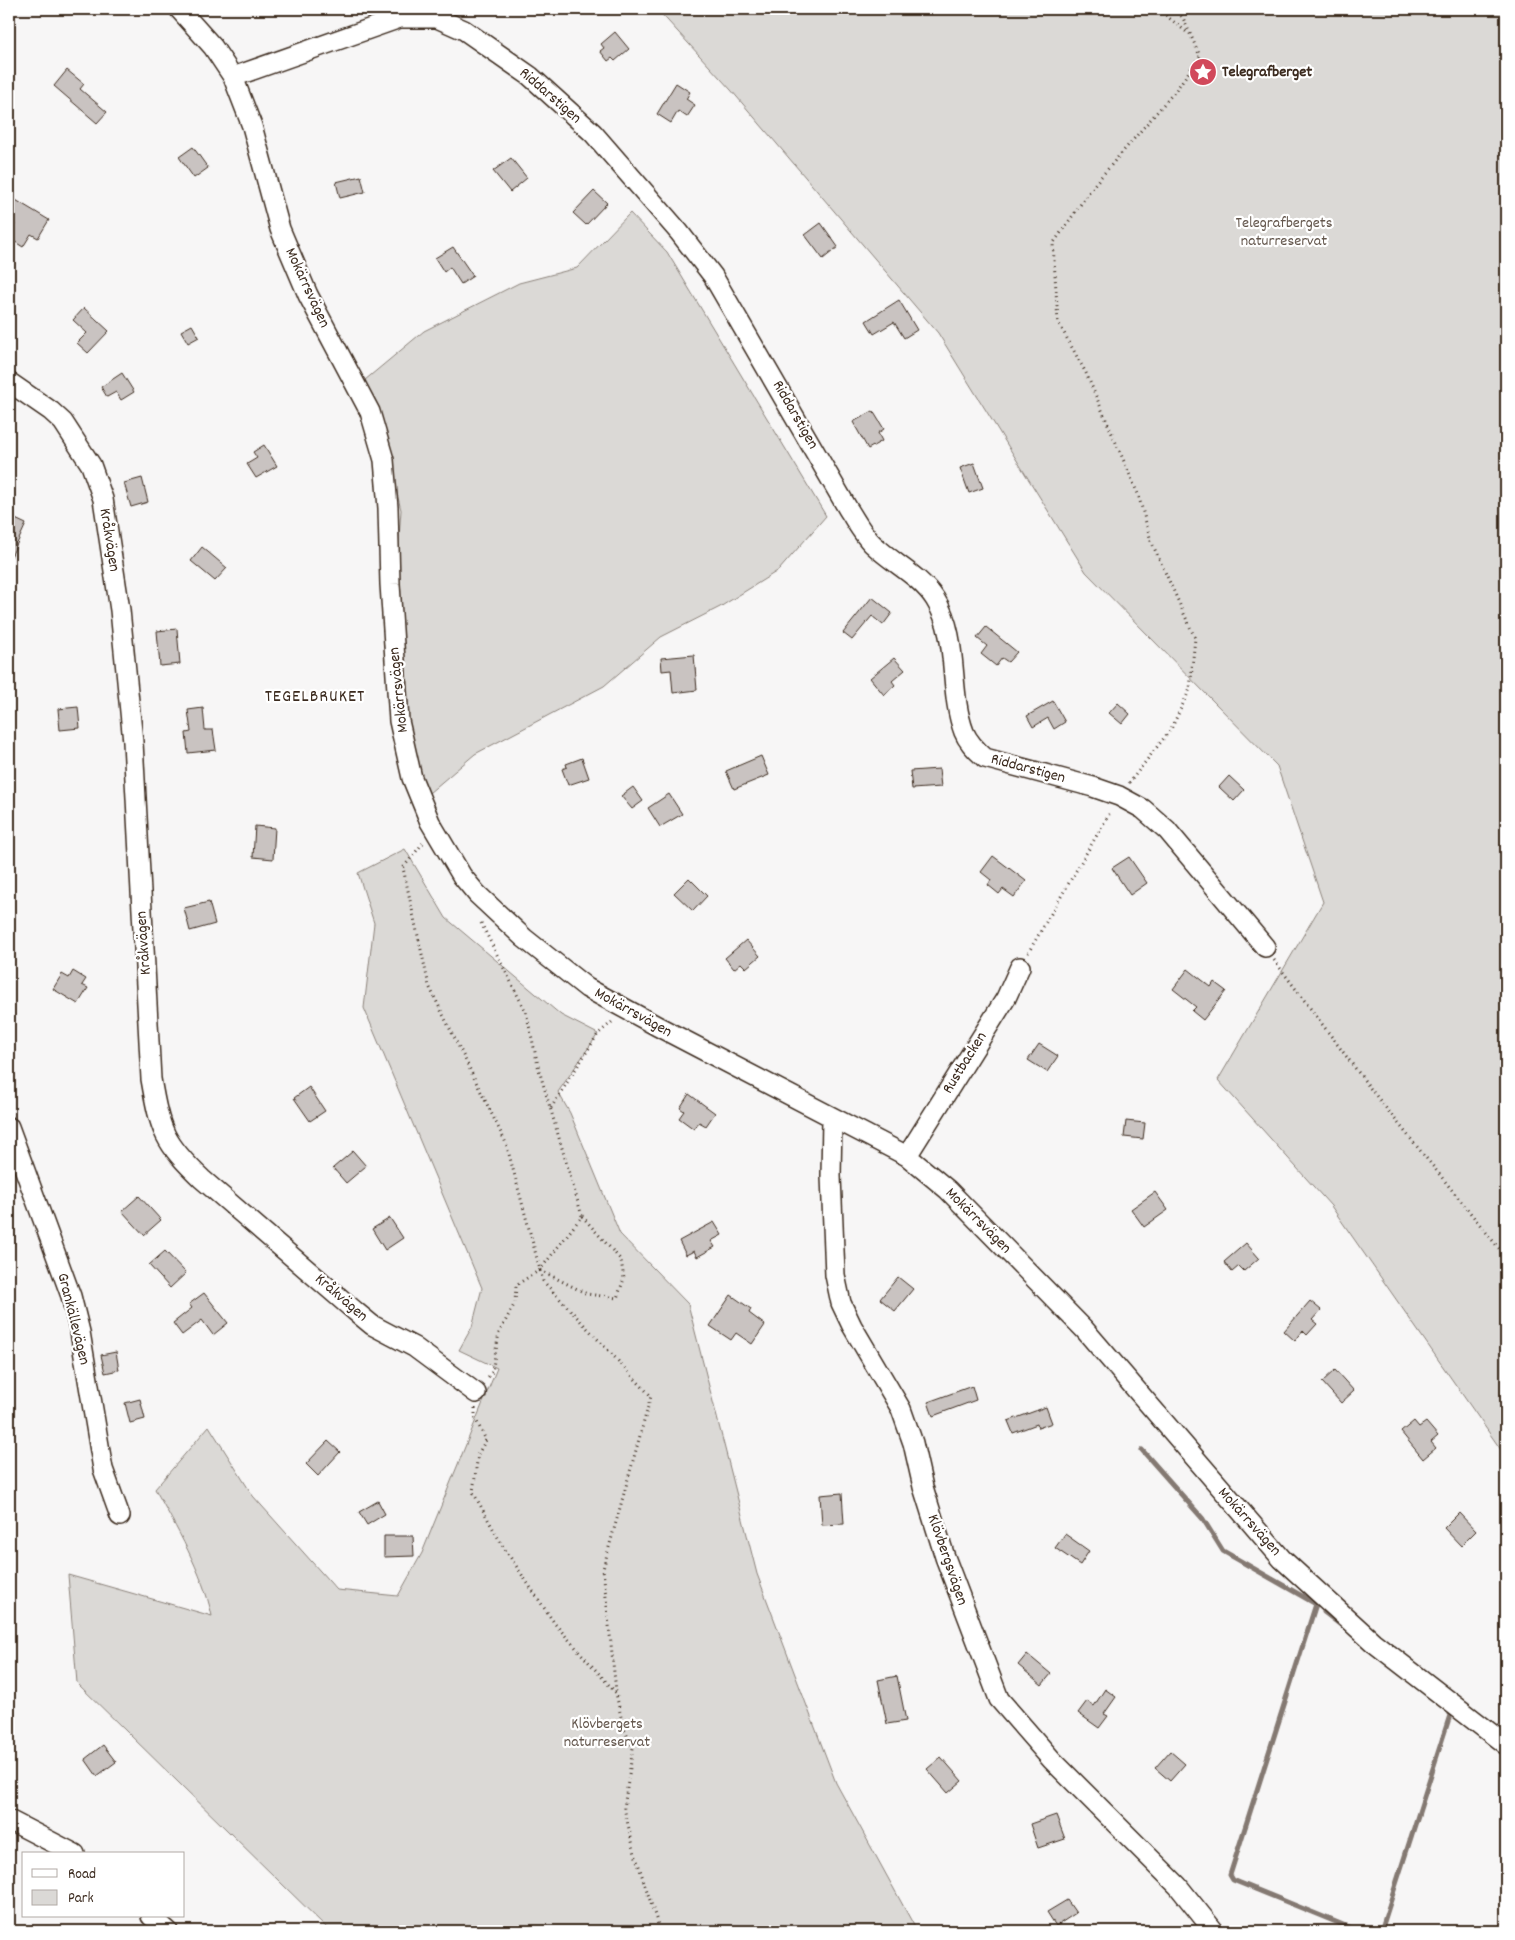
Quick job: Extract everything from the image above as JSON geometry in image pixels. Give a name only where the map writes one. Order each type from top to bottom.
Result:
[{"type":"street","name":"Mokärrsvägen","points":[[179,9],[213,47],[233,76],[252,126],[280,229],[308,295],[370,412],[384,460],[399,721],[412,778],[434,828],[462,876],[524,938],[587,988],[907,1156],[948,1190],[1084,1329],[1282,1559],[1373,1642],[1506,1746]]},
{"type":"street","name":"Riddarstigen","points":[[233,76],[400,18],[437,18],[464,30],[530,76],[593,133],[685,239],[713,276],[848,510],[873,545],[917,578],[935,599],[949,637],[959,713],[964,733],[974,748],[985,758],[1092,787],[1119,796],[1143,809],[1167,830],[1265,947]]},
{"type":"street","name":"Kråkvägen","points":[[9,382],[51,411],[63,422],[91,465],[102,499],[120,610],[130,714],[151,1079],[162,1132],[180,1158],[202,1179],[355,1311],[372,1325],[414,1347],[476,1393]]},
{"type":"street","name":"Rustbacken","points":[[907,1156],[1006,998],[1020,967]]},
{"type":"street","name":"Klövbergsvägen","points":[[832,1118],[831,1176],[835,1275],[842,1302],[852,1326],[901,1409],[913,1443],[923,1487],[944,1557],[998,1699],[1052,1760],[1178,1886],[1214,1931]]},
{"type":"street","name":"Grankällevägen","points":[[9,1127],[71,1296],[80,1332],[103,1469],[120,1516]]},
{"type":"street","points":[[9,1820],[71,1852]]},
{"type":"street","points":[[153,1918],[168,1931]]},
{"type":"path","points":[[1158,9],[1192,36]]},
{"type":"path","points":[[1020,967],[1119,796],[1171,729],[1190,689],[1195,638],[1151,541],[1138,494],[1086,373],[1058,322],[1053,244],[1094,185],[1176,90],[1200,56],[1192,36],[1175,9]]},
{"type":"path","points":[[434,828],[403,868],[429,986],[506,1144],[543,1281],[651,1396],[603,1569],[616,1693],[623,1728],[633,1748],[624,1808],[660,1931]]},
{"type":"path","points":[[488,904],[479,919],[526,1012],[550,1108],[582,1216],[621,1260],[624,1279],[617,1298],[587,1294],[540,1270]]},
{"type":"path","points":[[1265,947],[1373,1092],[1506,1257]]},
{"type":"path","points":[[550,1108],[598,1034],[626,1009]]},
{"type":"path","points":[[582,1216],[540,1270],[516,1285],[516,1303],[499,1333],[492,1372],[476,1393],[474,1418],[486,1440],[478,1454],[472,1492],[502,1545],[555,1624],[616,1693]]},
{"type":"green space","name":"Telegrafbergets naturreservat","points":[[657,9],[1506,9],[1506,1457],[1331,1206],[1218,1080],[1323,902],[1277,766],[1086,572],[938,333],[731,90]]},
{"type":"green space","points":[[630,213],[667,252],[826,516],[779,570],[720,607],[661,637],[604,686],[475,754],[429,793],[422,794],[404,720],[394,608],[401,510],[379,419],[365,380],[424,331],[519,283],[577,268]]},
{"type":"green space","name":"Klövbergets naturreservat","points":[[405,849],[446,918],[561,1015],[598,1034],[558,1092],[570,1113],[620,1234],[688,1304],[757,1574],[836,1783],[917,1931],[330,1931],[77,1683],[68,1575],[212,1616],[196,1567],[155,1489],[209,1426],[253,1496],[337,1590],[398,1596],[422,1553],[497,1368],[459,1350],[472,1327],[482,1288],[364,1008],[374,923],[358,873]]},
{"type":"building","points":[[615,32],[629,49],[615,61],[612,58],[608,61],[600,51],[604,48],[601,44]]},
{"type":"building","points":[[67,70],[84,84],[80,89],[107,112],[97,123],[54,86]]},
{"type":"building","points":[[676,83],[690,92],[686,99],[695,105],[687,117],[678,111],[671,123],[657,114]]},
{"type":"building","points":[[193,147],[208,168],[194,178],[179,157]]},
{"type":"building","points":[[511,158],[527,178],[510,192],[493,171]]},
{"type":"building","points":[[361,176],[365,192],[340,198],[336,182]]},
{"type":"building","points":[[594,191],[607,203],[586,225],[573,213]]},
{"type":"building","points":[[9,196],[49,220],[38,238],[31,234],[23,247],[9,238],[15,224],[9,220]]},
{"type":"building","points":[[821,223],[838,247],[823,259],[805,235]]},
{"type":"building","points":[[453,247],[473,276],[461,284],[450,267],[444,272],[435,258]]},
{"type":"building","points":[[899,300],[917,330],[904,338],[894,322],[874,334],[866,321]]},
{"type":"building","points":[[84,308],[109,331],[88,353],[77,343],[87,333],[73,320]]},
{"type":"building","points":[[192,325],[199,337],[188,343],[181,331]]},
{"type":"building","points":[[122,373],[134,392],[121,400],[116,392],[107,397],[101,387]]},
{"type":"building","points":[[873,411],[884,429],[878,433],[882,441],[868,449],[853,422]]},
{"type":"building","points":[[264,445],[277,466],[256,478],[247,464],[257,458],[253,452]]},
{"type":"building","points":[[974,463],[983,488],[969,493],[960,468]]},
{"type":"building","points":[[142,478],[148,502],[131,507],[124,483]]},
{"type":"building","points":[[9,516],[26,524],[9,561]]},
{"type":"building","points":[[202,547],[227,568],[215,581],[191,561]]},
{"type":"building","points":[[872,597],[892,613],[883,625],[872,616],[852,640],[843,633]]},
{"type":"building","points":[[986,627],[1017,652],[1008,662],[1002,658],[996,666],[981,654],[987,646],[977,638]]},
{"type":"building","points":[[177,629],[180,664],[160,666],[157,631]]},
{"type":"building","points":[[694,655],[697,690],[673,693],[671,670],[662,671],[661,658]]},
{"type":"building","points":[[894,658],[905,670],[892,681],[895,685],[884,695],[870,678]]},
{"type":"building","points":[[1053,701],[1065,722],[1054,729],[1048,718],[1033,727],[1027,716]]},
{"type":"building","points":[[1118,703],[1130,714],[1122,724],[1109,713]]},
{"type":"building","points":[[78,707],[80,728],[60,730],[58,709]]},
{"type":"building","points":[[203,708],[205,730],[213,730],[216,750],[188,753],[186,733],[191,732],[188,710]]},
{"type":"building","points":[[761,756],[769,775],[734,789],[726,771]]},
{"type":"building","points":[[582,758],[589,778],[568,785],[562,769],[567,767],[566,764]]},
{"type":"building","points":[[939,769],[941,787],[912,789],[910,771]]},
{"type":"building","points":[[1229,776],[1244,790],[1234,801],[1219,787]]},
{"type":"building","points":[[633,787],[643,801],[632,809],[621,796]]},
{"type":"building","points":[[669,794],[682,814],[660,827],[648,808]]},
{"type":"building","points":[[255,826],[275,828],[273,859],[253,857]]},
{"type":"building","points":[[993,856],[1026,881],[1014,897],[1003,889],[999,894],[988,885],[991,880],[981,872]]},
{"type":"building","points":[[1129,857],[1147,883],[1130,895],[1112,868]]},
{"type":"building","points":[[689,878],[707,896],[693,911],[674,893]]},
{"type":"building","points":[[209,902],[215,924],[190,931],[184,908]]},
{"type":"building","points":[[746,940],[760,956],[746,968],[741,963],[734,969],[725,958]]},
{"type":"building","points":[[1188,969],[1211,987],[1214,982],[1226,991],[1203,1020],[1192,1011],[1196,1007],[1173,989]]},
{"type":"building","points":[[73,971],[86,979],[82,985],[88,988],[78,1004],[53,989],[62,974],[69,978]]},
{"type":"building","points":[[1039,1044],[1058,1056],[1047,1072],[1028,1060]]},
{"type":"building","points":[[309,1087],[325,1111],[310,1121],[294,1098]]},
{"type":"building","points":[[689,1094],[715,1113],[706,1126],[699,1122],[694,1129],[679,1118],[684,1111],[680,1108]]},
{"type":"building","points":[[1126,1121],[1145,1123],[1143,1139],[1124,1137]]},
{"type":"building","points":[[353,1151],[366,1166],[346,1183],[333,1168]]},
{"type":"building","points":[[1155,1192],[1168,1210],[1144,1227],[1131,1209]]},
{"type":"building","points":[[139,1196],[161,1220],[144,1235],[122,1211]]},
{"type":"building","points":[[390,1218],[403,1238],[385,1250],[372,1229]]},
{"type":"building","points":[[714,1222],[722,1235],[711,1241],[715,1247],[697,1257],[694,1251],[686,1255],[679,1241]]},
{"type":"building","points":[[1246,1243],[1259,1258],[1244,1271],[1239,1266],[1232,1272],[1224,1262]]},
{"type":"building","points":[[165,1251],[186,1273],[170,1288],[149,1265]]},
{"type":"building","points":[[898,1277],[913,1289],[895,1311],[880,1299]]},
{"type":"building","points":[[204,1293],[228,1323],[213,1335],[202,1320],[182,1335],[173,1323],[192,1308],[189,1304]]},
{"type":"building","points":[[731,1295],[751,1309],[749,1313],[765,1325],[752,1344],[736,1333],[731,1340],[710,1326]]},
{"type":"building","points":[[1310,1301],[1321,1310],[1312,1320],[1317,1324],[1307,1335],[1303,1331],[1295,1341],[1284,1331]]},
{"type":"building","points":[[116,1352],[119,1370],[105,1373],[101,1355]]},
{"type":"building","points":[[1335,1370],[1354,1391],[1341,1403],[1322,1382]]},
{"type":"building","points":[[972,1386],[976,1400],[933,1416],[928,1402]]},
{"type":"building","points":[[140,1399],[145,1419],[130,1423],[125,1403]]},
{"type":"building","points":[[1046,1407],[1052,1423],[1038,1428],[1037,1424],[1013,1433],[1008,1421]]},
{"type":"building","points":[[1414,1421],[1419,1427],[1426,1422],[1438,1436],[1431,1442],[1436,1448],[1423,1459],[1401,1432]]},
{"type":"building","points":[[328,1441],[340,1452],[318,1476],[306,1464]]},
{"type":"building","points":[[842,1493],[844,1524],[822,1525],[820,1495]]},
{"type":"building","points":[[378,1501],[385,1514],[367,1525],[359,1512]]},
{"type":"building","points":[[1459,1513],[1476,1531],[1461,1546],[1444,1528]]},
{"type":"building","points":[[1065,1534],[1089,1551],[1080,1565],[1055,1548]]},
{"type":"building","points":[[384,1536],[413,1536],[414,1556],[384,1557]]},
{"type":"building","points":[[1027,1654],[1051,1674],[1042,1685],[1018,1665]]},
{"type":"building","points":[[897,1676],[906,1721],[887,1724],[878,1680]]},
{"type":"building","points":[[1105,1689],[1116,1697],[1104,1714],[1108,1716],[1099,1728],[1078,1713],[1087,1701],[1094,1706]]},
{"type":"building","points":[[103,1745],[116,1762],[97,1776],[85,1759]]},
{"type":"building","points":[[1170,1751],[1185,1764],[1170,1781],[1155,1768]]},
{"type":"building","points":[[941,1757],[962,1781],[948,1793],[927,1769]]},
{"type":"building","points":[[1056,1815],[1065,1839],[1038,1848],[1030,1824]]},
{"type":"building","points":[[1067,1900],[1076,1913],[1056,1926],[1047,1912]]},
{"type":"waterway","points":[[1142,1450],[1203,1519],[1223,1551],[1316,1604],[1230,1875],[1233,1880],[1358,1931]]},
{"type":"waterway","points":[[1324,1612],[1342,1626]]},
{"type":"waterway","points":[[1381,1931],[1451,1712],[1448,1710]]},
{"type":"place","name":"Telegrafberget","points":[[1203,72]]},
{"type":"district","name":"TEGELBRUKET","points":[[315,697]]}]
